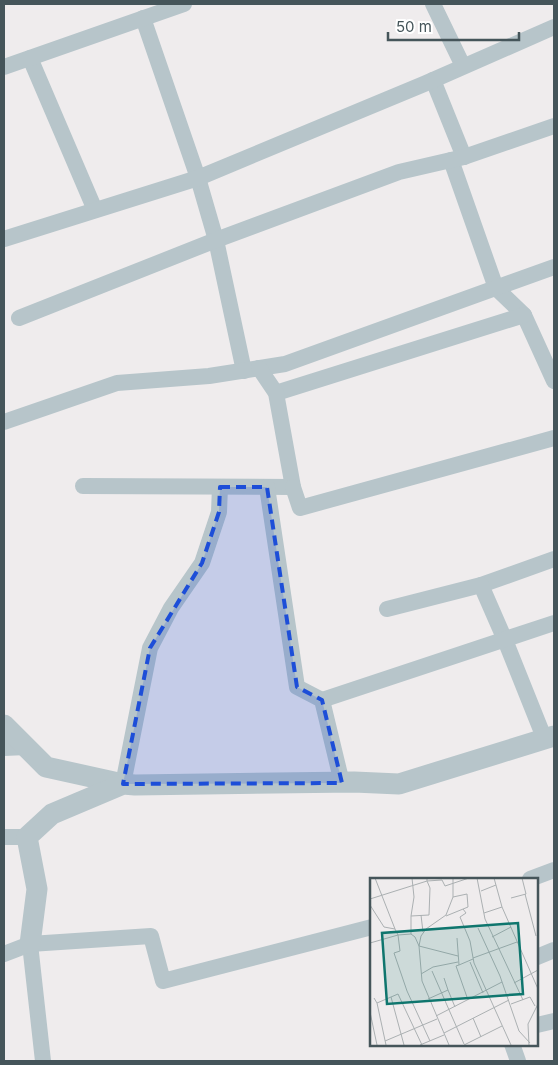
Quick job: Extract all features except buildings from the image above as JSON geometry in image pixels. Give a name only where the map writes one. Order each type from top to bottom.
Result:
[{"type":"street","points":[[4,67],[184,4]]},
{"type":"street","points":[[433,4],[463,66]]},
{"type":"street","points":[[143,18],[198,178],[252,369],[276,393],[292,487],[300,508],[554,438]]},
{"type":"street","points":[[4,239],[198,178],[433,80],[554,27]]},
{"type":"street","points":[[30,58],[95,210]]},
{"type":"street","points":[[433,80],[496,288],[524,315],[554,381]]},
{"type":"street","points":[[19,318],[216,240],[399,172],[457,158],[554,126]]},
{"type":"street","points":[[4,422],[117,383],[209,376],[286,364],[554,267]]},
{"type":"street","points":[[276,393],[524,315]]},
{"type":"street","points":[[83,486],[292,487]]},
{"type":"street","points":[[122,784],[150,648],[171,608],[202,563],[219,512],[220,487]]},
{"type":"street","points":[[267,487],[298,687],[322,700],[554,623]]},
{"type":"street","points":[[387,610],[480,586],[554,559]]},
{"type":"street","points":[[4,725],[46,766],[122,784],[399,784],[550,738],[480,586]]},
{"type":"street","points":[[322,700],[342,783]]},
{"type":"street","points":[[4,748],[26,747]]},
{"type":"street","points":[[4,837],[27,837],[52,814],[122,784]]},
{"type":"street","points":[[27,837],[37,889],[30,944],[43,1061]]},
{"type":"street","points":[[533,878],[554,870]]},
{"type":"street","points":[[4,954],[30,944],[151,936],[163,981],[370,928]]},
{"type":"street","points":[[538,957],[554,950]]},
{"type":"street","points":[[538,1025],[554,1021]]},
{"type":"street","points":[[512,1045],[518,1061]]},
{"type":"highlighted area","points":[[220,487],[267,487],[297,687],[322,700],[342,783],[123,784],[150,648],[202,563],[219,512]]}]
